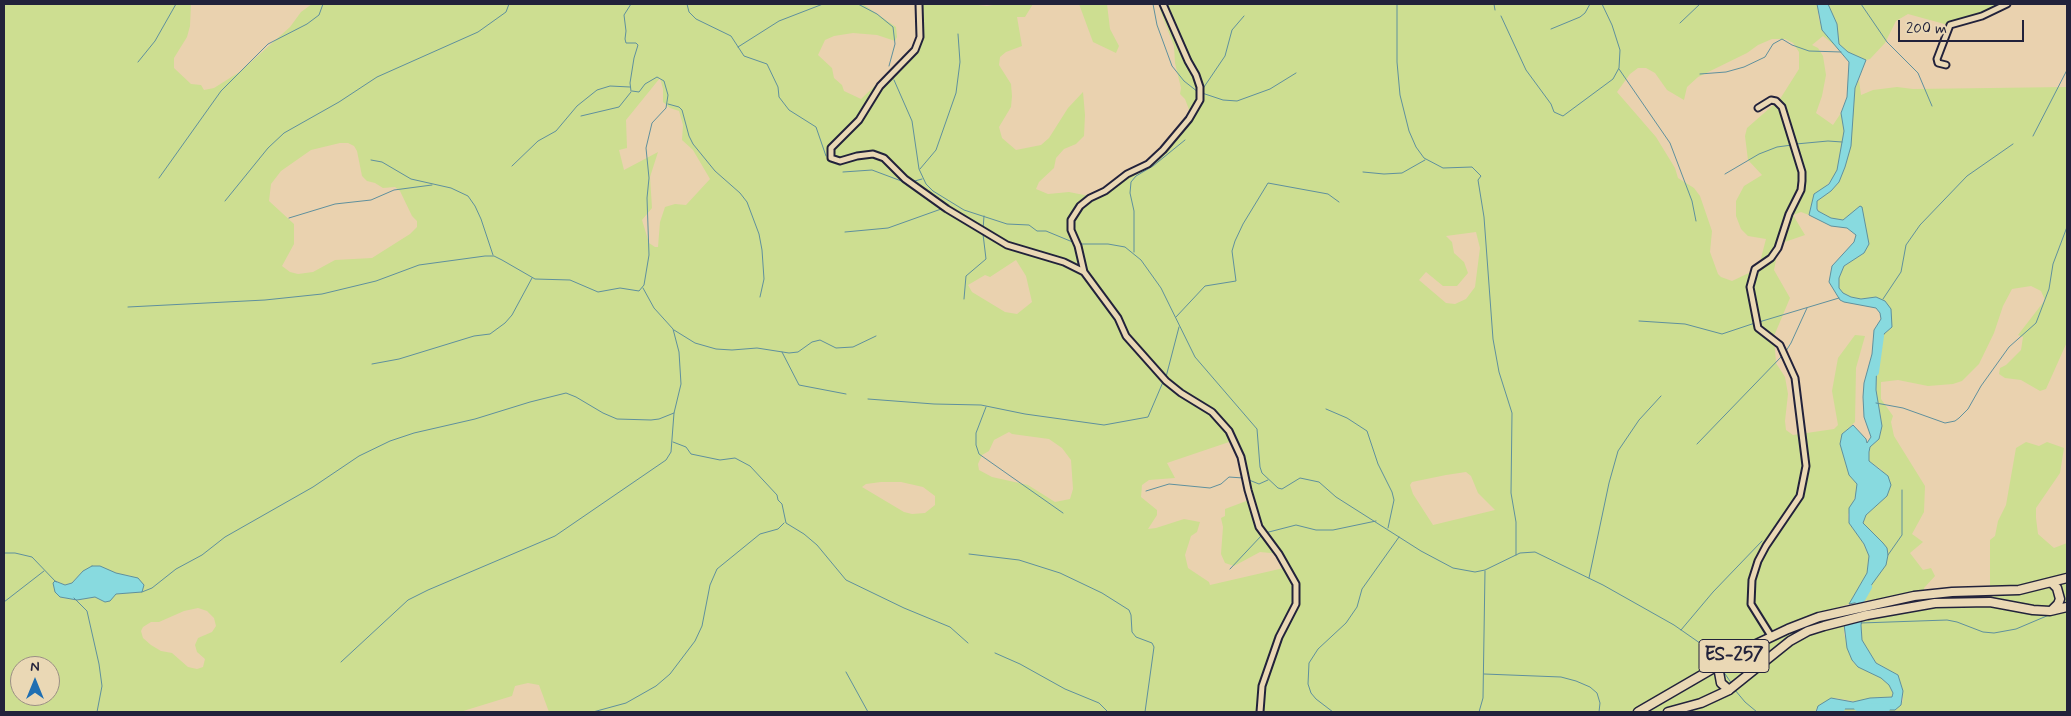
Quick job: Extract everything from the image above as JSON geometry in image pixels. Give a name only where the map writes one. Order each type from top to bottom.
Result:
[{"type":"main road","name":"ES-257","points":[[1638,712],[1771,636],[1805,622],[1868,605],[1931,594],[2008,591],[2052,583],[2067,578]]},
{"type":"main road","points":[[2050,611],[2058,604],[2060,599],[2058,588],[2052,583]]},
{"type":"main road","name":"ES-257","points":[[1668,712],[1701,703],[1729,690],[1790,641],[1815,629],[1839,622],[1915,606],[1966,601],[1990,602],[2033,610],[2050,611],[2067,607]]},
{"type":"main road","points":[[1721,663],[1719,672],[1720,683],[1729,690]]},
{"type":"street","points":[[919,4],[920,37],[915,50],[880,86],[859,120],[832,148],[831,158],[840,161],[872,154],[884,158],[905,178],[941,204],[1007,245],[1064,262],[1084,272]]},
{"type":"street","points":[[1163,4],[1196,75],[1200,87],[1200,100],[1189,119],[1148,164],[1127,174],[1105,191],[1090,198],[1080,206],[1071,220],[1071,230],[1078,246],[1084,272],[1118,318],[1126,336],[1145,359],[1174,388],[1212,412],[1229,431],[1241,457],[1259,527],[1279,554],[1296,584],[1296,604],[1280,637],[1262,686],[1260,712]]},
{"type":"street","points":[[1946,65],[1938,63],[1937,59],[1950,25],[1982,16],[2007,4]]},
{"type":"street","points":[[1758,108],[1771,100],[1776,101],[1782,107],[1802,172],[1801,190],[1789,214],[1778,248],[1771,258],[1755,270],[1751,278],[1750,287],[1758,328],[1780,345],[1795,378],[1806,466],[1800,496],[1766,546],[1758,561],[1752,580],[1751,604],[1771,636]]},
{"type":"green space","points":[[4,4],[191,4],[190,26],[187,37],[174,58],[174,68],[191,84],[201,85],[204,90],[214,88],[241,71],[290,27],[301,12],[312,4],[863,4],[896,27],[897,37],[895,41],[877,35],[853,33],[834,36],[825,40],[818,55],[832,68],[834,78],[842,85],[844,91],[861,99],[913,47],[916,38],[915,4],[987,6],[1033,4],[1025,17],[1017,17],[1022,46],[1006,52],[1000,57],[999,65],[1011,84],[1012,96],[1011,107],[999,127],[1002,138],[1016,150],[1041,145],[1049,138],[1068,108],[1083,92],[1084,136],[1076,144],[1064,149],[1056,158],[1054,168],[1039,182],[1036,189],[1048,194],[1069,192],[1089,196],[1108,186],[1130,170],[1148,163],[1164,148],[1191,115],[1185,99],[1180,94],[1181,88],[1175,63],[1174,46],[1160,10],[1160,4],[1817,4],[1819,20],[1827,36],[1838,48],[1823,36],[1812,45],[1818,48],[1823,56],[1826,75],[1816,113],[1833,125],[1841,113],[1844,131],[1837,170],[1833,178],[1825,187],[1814,194],[1809,215],[1801,212],[1793,215],[1805,235],[1779,244],[1774,270],[1790,298],[1774,336],[1776,363],[1785,377],[1788,394],[1786,430],[1793,435],[1834,429],[1838,425],[1832,391],[1838,358],[1855,335],[1865,336],[1856,368],[1855,422],[1842,434],[1843,454],[1849,475],[1857,484],[1857,492],[1848,515],[1849,523],[1864,544],[1869,556],[1867,573],[1849,604],[1798,620],[1768,632],[1631,712],[549,712],[539,685],[528,683],[515,686],[512,696],[460,712],[4,712]],"holes":[[[1772,39],[1785,39],[1793,43],[1799,52],[1799,69],[1780,99],[1747,128],[1745,136],[1748,160],[1762,175],[1744,186],[1736,201],[1736,216],[1741,229],[1748,236],[1766,239],[1760,262],[1751,272],[1732,281],[1718,274],[1710,252],[1712,231],[1700,196],[1694,188],[1678,178],[1675,168],[1656,137],[1617,92],[1630,74],[1638,68],[1646,68],[1655,73],[1667,90],[1684,100],[1687,87],[1698,77],[1747,53],[1758,45]],[[660,78],[663,89],[663,102],[670,108],[679,111],[683,125],[682,140],[693,150],[710,179],[686,205],[675,204],[665,207],[660,222],[658,247],[649,243],[642,220],[652,208],[650,177],[658,152],[624,170],[619,150],[627,148],[626,120]],[[348,143],[354,146],[357,151],[362,176],[367,181],[383,188],[395,187],[400,191],[412,216],[417,221],[417,227],[410,234],[372,258],[335,260],[313,272],[298,274],[290,272],[282,266],[294,244],[294,224],[269,201],[271,184],[281,171],[311,150]],[[1476,232],[1480,248],[1475,287],[1466,299],[1455,304],[1446,303],[1419,280],[1426,272],[1443,286],[1457,286],[1468,273],[1464,262],[1454,253],[1452,242],[1446,236]],[[1016,260],[1026,276],[1032,302],[1017,314],[1005,312],[972,292],[968,285],[985,275],[990,277]],[[1009,432],[1049,439],[1062,448],[1071,460],[1073,489],[1070,499],[1055,502],[1028,485],[992,477],[979,470],[978,464],[982,455],[989,451],[994,440]],[[1232,441],[1243,465],[1249,500],[1225,509],[1225,516],[1221,518],[1223,527],[1221,554],[1225,563],[1234,566],[1260,552],[1281,554],[1288,567],[1210,585],[1209,582],[1188,568],[1185,555],[1191,536],[1197,532],[1200,522],[1184,519],[1148,529],[1157,515],[1157,510],[1141,497],[1142,485],[1149,480],[1175,478],[1167,463]],[[1466,472],[1471,476],[1478,493],[1495,510],[1433,525],[1413,494],[1410,485],[1412,482]],[[881,482],[901,482],[923,487],[935,496],[935,505],[925,513],[912,514],[904,512],[862,487],[866,484]],[[83,571],[131,576],[127,593],[116,594],[105,602],[95,597],[77,600],[60,597],[56,581],[65,585],[72,583]],[[198,608],[207,611],[214,618],[216,626],[212,632],[198,638],[195,645],[197,652],[205,659],[203,667],[197,669],[188,667],[172,653],[161,651],[143,638],[141,631],[143,627],[151,622],[159,622],[184,611]]]},
{"type":"green space","points":[[1079,4],[1107,4],[1110,29],[1119,46],[1116,53],[1093,42]]},
{"type":"green space","points":[[1828,4],[2009,4],[1982,17],[1948,25],[1908,14],[1896,21],[1885,43],[1870,59],[1866,60],[1848,52],[1839,44],[1837,24]]},
{"type":"green space","points":[[1859,80],[1861,95],[1873,90],[1897,87],[1913,89],[2067,87],[2067,342],[2046,389],[2040,391],[2021,380],[2005,378],[1999,374],[2000,368],[2006,365],[2021,350],[2023,337],[2018,335],[2045,300],[2041,291],[2031,286],[2012,289],[1979,364],[1962,381],[1953,384],[1928,386],[1898,380],[1881,382],[1881,399],[1893,416],[1891,422],[1894,436],[1925,486],[1924,512],[1912,534],[1923,542],[1910,553],[1923,570],[1931,568],[1935,576],[1924,588],[1924,591],[1859,602],[1887,548],[1863,523],[1866,515],[1887,495],[1882,470],[1869,461],[1869,452],[1870,447],[1879,439],[1882,426],[1876,390],[1877,349],[1884,334],[1892,327],[1876,297],[1861,299],[1851,297],[1843,293],[1839,288],[1839,278],[1844,266],[1864,253],[1860,206],[1843,220],[1831,218],[1818,211],[1817,201],[1831,191],[1839,182],[1845,167],[1851,132],[1855,88]]},
{"type":"green space","points":[[2026,442],[2039,446],[2047,442],[2064,448],[2060,473],[2036,508],[2036,518],[2038,534],[2054,548],[2067,543],[2067,575],[2041,583],[2007,588],[1990,586],[1990,540],[1995,536],[1998,521],[2006,505],[2016,448]]},
{"type":"green space","points":[[2067,582],[2067,712],[1825,712],[1831,709],[1901,705],[1903,700],[1903,691],[1898,675],[1876,663],[1862,640],[1861,625],[1865,608],[1931,596],[1985,593],[2007,595],[2043,589]]},
{"type":"green space","points":[[1847,612],[1844,634],[1852,660],[1889,685],[1893,693],[1892,697],[1870,698],[1858,702],[1835,698],[1816,709],[1816,712],[1646,712],[1760,645],[1794,629]]},
{"type":"water","points":[[1817,4],[1828,4],[1837,24],[1839,44],[1848,52],[1866,60],[1855,88],[1851,146],[1845,167],[1839,182],[1831,191],[1817,201],[1817,209],[1831,218],[1843,220],[1860,206],[1862,207],[1869,244],[1864,253],[1844,266],[1839,278],[1839,288],[1843,293],[1851,297],[1861,299],[1876,297],[1885,301],[1891,309],[1892,327],[1884,334],[1877,349],[1876,390],[1882,426],[1879,439],[1870,447],[1869,452],[1869,461],[1888,476],[1891,485],[1887,496],[1866,515],[1863,523],[1887,548],[1888,555],[1886,565],[1859,602],[1849,604],[1867,573],[1869,556],[1864,544],[1849,523],[1849,508],[1855,499],[1857,484],[1849,475],[1840,444],[1842,434],[1853,425],[1866,439],[1867,443],[1871,437],[1864,417],[1864,383],[1872,354],[1874,330],[1881,319],[1880,313],[1876,308],[1840,300],[1829,282],[1832,266],[1854,242],[1856,235],[1847,228],[1831,226],[1809,215],[1814,194],[1829,184],[1837,170],[1844,131],[1841,113],[1847,97],[1849,62],[1822,30]]},
{"type":"water","points":[[92,566],[100,566],[116,573],[138,578],[144,585],[142,592],[116,594],[110,601],[105,602],[95,597],[77,600],[60,597],[55,592],[53,583],[55,581],[65,585],[72,583],[83,571]]},
{"type":"water","points":[[1865,608],[1861,625],[1862,640],[1876,663],[1898,675],[1903,691],[1901,705],[1895,710],[1885,710],[1872,706],[1816,712],[1818,706],[1831,698],[1853,702],[1870,698],[1892,697],[1893,693],[1889,685],[1881,678],[1858,667],[1852,660],[1847,648],[1844,624],[1847,612]]},
{"type":"waterway","points":[[138,62],[155,41],[176,4]]},
{"type":"waterway","points":[[159,178],[221,91],[268,44],[307,24],[319,15],[323,4]]},
{"type":"waterway","points":[[225,201],[268,148],[284,133],[339,102],[377,77],[478,32],[506,12],[509,4]]},
{"type":"waterway","points":[[631,4],[624,15],[626,43],[636,43],[638,45],[630,83],[631,91]]},
{"type":"waterway","points":[[687,4],[689,12],[696,19],[731,36],[744,56],[767,64],[778,87],[779,97],[789,110],[816,127],[826,156]]},
{"type":"waterway","points":[[738,47],[779,21],[823,4]]},
{"type":"waterway","points":[[858,4],[877,14],[893,27],[895,44],[889,66]]},
{"type":"waterway","points":[[1153,4],[1157,25],[1172,66],[1184,81],[1198,92]]},
{"type":"waterway","points":[[1397,4],[1397,62],[1400,95],[1409,131],[1416,147],[1424,158],[1443,168],[1472,167],[1481,176],[1478,180],[1484,217],[1493,339],[1499,372],[1512,413],[1511,493],[1516,522],[1516,555]]},
{"type":"waterway","points":[[1494,4],[1495,10]]},
{"type":"waterway","points":[[1551,29],[1580,17],[1585,13],[1590,4]]},
{"type":"waterway","points":[[1501,16],[1526,70],[1551,104],[1554,112],[1563,116],[1613,79],[1619,68],[1620,50],[1612,25],[1602,4]]},
{"type":"waterway","points":[[1680,23],[1700,4]]},
{"type":"waterway","points":[[1861,4],[1887,42],[1918,73],[1932,106]]},
{"type":"waterway","points":[[1202,90],[1225,56],[1232,30],[1244,16]]},
{"type":"waterway","points":[[920,169],[936,150],[956,93],[960,62],[958,34]]},
{"type":"waterway","points":[[1700,74],[1726,72],[1744,67],[1765,57],[1773,44],[1782,39],[1809,51],[1841,52]]},
{"type":"waterway","points":[[1619,69],[1670,143],[1692,201],[1696,221]]},
{"type":"waterway","points":[[2033,136],[2067,70]]},
{"type":"waterway","points":[[1202,93],[1223,100],[1237,101],[1270,89],[1296,73]]},
{"type":"waterway","points":[[128,307],[265,300],[322,294],[376,281],[419,265],[485,256],[494,256],[535,279],[570,280],[598,292],[620,288],[639,291],[644,285],[649,255],[647,198],[649,178],[646,148],[652,123],[666,108],[668,95],[664,81],[657,77],[645,84],[639,92],[632,91]]},
{"type":"waterway","points":[[894,80],[912,121],[919,169],[926,184],[933,191],[964,210],[1007,224],[1029,225],[1037,231],[1046,231],[1075,243]]},
{"type":"waterway","points":[[512,166],[538,141],[556,131],[577,106],[597,90],[610,86],[630,87]]},
{"type":"waterway","points":[[581,116],[619,107],[631,92]]},
{"type":"waterway","points":[[668,104],[679,107],[682,110],[693,144],[715,171],[740,193],[747,202],[759,234],[762,250],[764,279],[760,297]]},
{"type":"waterway","points":[[1134,252],[1134,211],[1130,193],[1131,182],[1136,176],[1153,166],[1185,140]]},
{"type":"waterway","points":[[1796,144],[1828,141],[1842,142]]},
{"type":"waterway","points":[[1883,299],[1901,272],[1906,245],[1920,225],[1967,176],[2013,144]]},
{"type":"waterway","points":[[1725,174],[1759,154],[1777,147],[1792,145]]},
{"type":"waterway","points":[[371,160],[382,162],[411,179],[451,188],[468,196],[481,219],[493,255]]},
{"type":"waterway","points":[[1363,172],[1402,173],[1425,160]]},
{"type":"waterway","points":[[843,172],[872,170],[904,182]]},
{"type":"waterway","points":[[911,182],[922,179]]},
{"type":"waterway","points":[[1176,317],[1205,286],[1236,281],[1232,251],[1235,241],[1268,183],[1328,194],[1339,202]]},
{"type":"waterway","points":[[289,218],[335,204],[371,200],[394,190],[432,185]]},
{"type":"waterway","points":[[845,232],[888,228],[944,208]]},
{"type":"waterway","points":[[983,230],[984,216]]},
{"type":"waterway","points":[[1876,403],[1903,408],[1945,423],[1959,418],[1968,409],[1981,386],[2009,347],[2036,323],[2049,289],[2053,264],[2067,227]]},
{"type":"waterway","points":[[964,299],[966,276],[986,259],[983,234]]},
{"type":"waterway","points":[[1078,244],[1108,244],[1125,247],[1141,260],[1161,288],[1195,357],[1257,429],[1262,473],[1278,488],[1282,489],[1300,478],[1319,482],[1336,497],[1421,551],[1453,568],[1475,572],[1485,570],[1520,553],[1535,552],[1603,585],[1674,625],[1707,648],[1717,661]]},
{"type":"waterway","points":[[372,364],[399,359],[474,336],[490,334],[512,315],[532,278]]},
{"type":"waterway","points":[[341,662],[408,600],[555,536],[666,460],[671,452],[674,413],[681,384],[679,352],[673,329],[654,308],[643,288]]},
{"type":"waterway","points":[[1759,322],[1839,298]]},
{"type":"waterway","points":[[1786,351],[1807,308]]},
{"type":"waterway","points":[[1639,321],[1685,324],[1722,334],[1755,323]]},
{"type":"waterway","points":[[1166,377],[1179,327]]},
{"type":"waterway","points":[[674,330],[695,343],[716,349],[757,348],[789,353],[798,352],[812,342],[820,340],[836,348],[853,347],[876,336]]},
{"type":"waterway","points":[[1875,372],[1880,336]]},
{"type":"waterway","points":[[782,352],[799,385],[846,394]]},
{"type":"waterway","points":[[1697,444],[1782,356]]},
{"type":"waterway","points":[[868,399],[981,405],[1025,414],[1104,425],[1148,417],[1163,382]]},
{"type":"waterway","points":[[142,592],[152,588],[176,569],[202,555],[225,537],[313,487],[359,456],[390,441],[566,393],[617,419],[651,420],[674,413]]},
{"type":"waterway","points":[[1589,578],[1609,483],[1618,451],[1639,420],[1661,396]]},
{"type":"waterway","points":[[986,407],[976,433],[976,445],[979,454],[1063,513]]},
{"type":"waterway","points":[[1326,409],[1347,418],[1367,431],[1378,464],[1394,500],[1388,528]]},
{"type":"waterway","points":[[673,442],[686,447],[691,454],[720,460],[735,458],[750,466],[777,495],[778,500],[782,504],[786,523],[817,545],[846,580],[904,608],[950,627],[968,643]]},
{"type":"waterway","points":[[1146,491],[1169,484],[1210,488],[1221,484],[1229,477],[1243,478]]},
{"type":"waterway","points":[[1249,480],[1259,484],[1268,480]]},
{"type":"waterway","points":[[1888,555],[1902,535],[1902,490]]},
{"type":"waterway","points":[[1265,533],[1296,525],[1316,530],[1333,530],[1376,521]]},
{"type":"waterway","points":[[593,712],[626,703],[656,686],[670,674],[695,641],[702,626],[710,585],[717,569],[760,534],[778,529],[784,523]]},
{"type":"waterway","points":[[1230,569],[1262,535]]},
{"type":"waterway","points":[[1333,712],[1311,693],[1308,684],[1309,663],[1318,649],[1346,623],[1357,607],[1362,589],[1399,537]]},
{"type":"waterway","points":[[1681,630],[1713,592],[1762,541]]},
{"type":"waterway","points":[[4,553],[15,553],[32,557],[56,582]]},
{"type":"waterway","points":[[969,554],[1019,560],[1060,573],[1102,593],[1129,610],[1132,632],[1136,637],[1152,643],[1154,647],[1145,712]]},
{"type":"waterway","points":[[4,602],[44,571]]},
{"type":"waterway","points":[[1479,712],[1483,698],[1485,571]]},
{"type":"waterway","points":[[1857,613],[1860,601],[1868,587]]},
{"type":"waterway","points":[[74,598],[87,611],[99,664],[102,686],[97,712]]},
{"type":"waterway","points":[[1861,623],[1947,620],[1983,632],[1994,633],[2016,629],[2049,615]]},
{"type":"waterway","points":[[995,653],[1020,664],[1065,689],[1099,703],[1108,712]]},
{"type":"waterway","points":[[1723,671],[1732,684]]},
{"type":"waterway","points":[[846,672],[868,712]]},
{"type":"waterway","points":[[1484,674],[1561,677],[1576,681],[1590,687],[1597,693],[1600,703],[1599,712]]},
{"type":"waterway","points":[[1735,690],[1757,712]]},
{"type":"waterway","points":[[1858,707],[1886,708]]},
{"type":"waterway","points":[[1822,712],[1841,708]]}]
